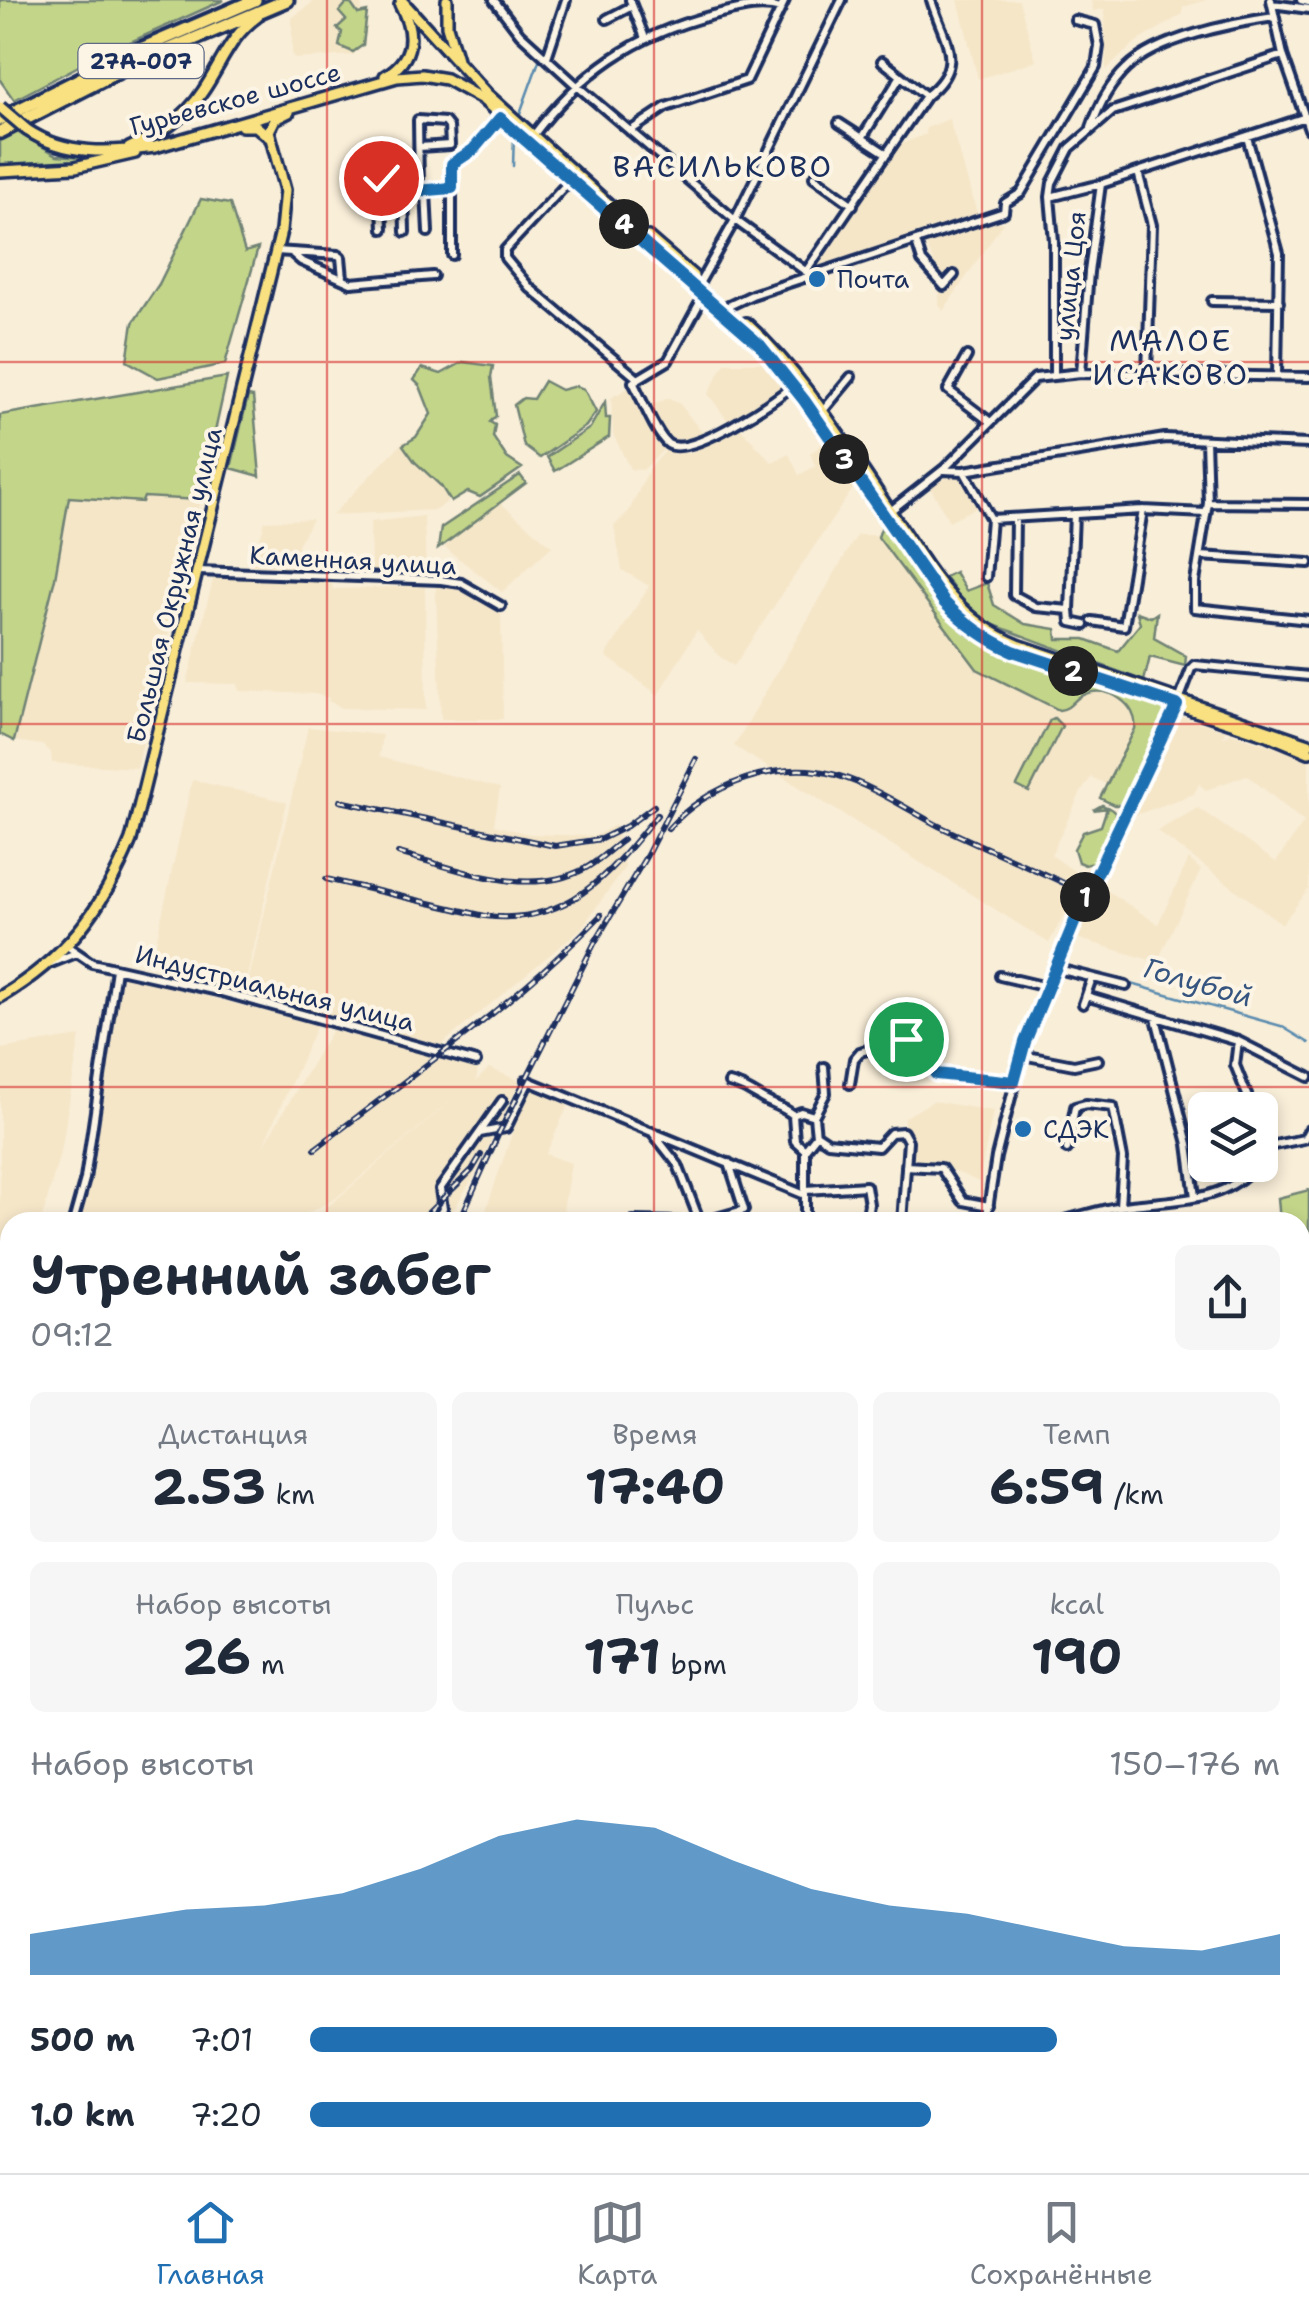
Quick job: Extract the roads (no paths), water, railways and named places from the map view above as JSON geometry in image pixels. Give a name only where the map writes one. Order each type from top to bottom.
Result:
[{"type":"highway","name":"27А-007","points":[[0,119],[136,51],[256,0]]},
{"type":"highway","name":"27А-007","points":[[0,132],[140,62],[287,0]]},
{"type":"main road","points":[[122,150],[155,135],[182,116],[203,92],[238,32],[287,0]]},
{"type":"main road","points":[[399,0],[515,126],[704,294],[769,344],[795,375],[798,387],[887,514]]},
{"type":"main road","points":[[374,82],[398,67],[409,50],[410,27],[399,0]]},
{"type":"main road","points":[[447,0],[448,36],[464,70]]},
{"type":"main road","name":"Гурьевское шоссе","points":[[0,106],[27,130],[72,149],[122,150],[156,147],[374,82],[414,75],[446,79],[474,93],[515,126]]},
{"type":"main road","points":[[269,137],[275,119],[313,100]]},
{"type":"main road","points":[[210,130],[226,131],[252,124],[269,137]]},
{"type":"main road","points":[[515,126],[700,282],[760,345],[821,413],[944,602],[979,634],[1013,651],[1309,744]]},
{"type":"main road","name":"Большая Окружная улица","points":[[0,997],[50,963],[67,946],[112,881],[130,840],[286,206],[286,190],[269,137]]},
{"type":"main road","points":[[0,172],[75,168],[156,147]]},
{"type":"main road","points":[[1179,702],[1309,752]]},
{"type":"street","points":[[494,0],[509,22],[576,85],[735,220],[810,273]]},
{"type":"street","points":[[546,57],[566,0]]},
{"type":"street","points":[[630,131],[666,107],[747,80],[785,0]]},
{"type":"street","points":[[700,282],[735,220],[842,0]]},
{"type":"street","points":[[810,273],[926,96],[946,76],[951,50],[930,0]]},
{"type":"street","points":[[1301,0],[1309,6]]},
{"type":"street","points":[[1309,6],[1272,2],[1283,55],[1309,129]]},
{"type":"street","points":[[607,19],[631,3],[646,38]]},
{"type":"street","points":[[532,137],[576,85],[646,38],[738,9],[781,8]]},
{"type":"street","points":[[1090,128],[1118,77],[1141,57],[1208,32],[1274,17]]},
{"type":"street","points":[[724,307],[810,273],[1004,212],[1005,203],[1021,193],[1096,67],[1095,24],[1075,20]]},
{"type":"street","points":[[1054,374],[1054,240],[1050,197],[1052,184],[1070,148],[1114,112],[1283,55]]},
{"type":"street","points":[[882,62],[926,96]]},
{"type":"street","points":[[862,138],[900,77]]},
{"type":"street","points":[[452,255],[452,164],[473,150],[498,116]]},
{"type":"street","points":[[1050,197],[1102,184],[1307,116]]},
{"type":"street","points":[[419,147],[450,145],[445,122],[418,120],[419,147],[422,191],[428,232]]},
{"type":"street","points":[[839,123],[887,154]]},
{"type":"street","points":[[1246,138],[1280,253],[1276,375]]},
{"type":"street","points":[[1138,172],[1152,225],[1147,373]]},
{"type":"street","points":[[814,176],[854,205]]},
{"type":"street","points":[[573,177],[505,250],[505,258],[530,288],[638,379]]},
{"type":"street","points":[[381,178],[382,230]]},
{"type":"street","name":"улица Цоя","points":[[1081,373],[1089,272],[1102,184]]},
{"type":"street","points":[[382,194],[452,188]]},
{"type":"street","points":[[404,192],[405,232]]},
{"type":"street","points":[[916,242],[922,262],[944,286],[954,276]]},
{"type":"street","points":[[276,251],[338,255],[343,278]]},
{"type":"street","points":[[293,254],[350,283],[433,276]]},
{"type":"street","points":[[704,294],[668,361],[633,382],[670,445],[681,448],[701,442],[798,387]]},
{"type":"street","points":[[1212,301],[1280,302]]},
{"type":"street","points":[[968,356],[948,390],[990,421]]},
{"type":"street","points":[[887,514],[943,470],[1036,378],[1081,373],[1309,377]]},
{"type":"street","points":[[821,413],[851,377]]},
{"type":"street","points":[[943,470],[964,471],[1165,438],[1309,444]]},
{"type":"street","points":[[1206,440],[1208,503],[1195,582],[1195,608],[1309,620]]},
{"type":"street","points":[[964,471],[991,519],[986,577]]},
{"type":"street","points":[[1208,503],[1309,504]]},
{"type":"street","points":[[991,519],[1144,510],[1206,513]]},
{"type":"street","points":[[1074,514],[1071,622],[1124,626],[1144,510]]},
{"type":"street","points":[[1016,518],[1014,595],[1036,607],[1070,610]]},
{"type":"street","points":[[1200,556],[1309,563]]},
{"type":"street","name":"Каменная улица","points":[[198,571],[441,580],[462,583],[501,606]]},
{"type":"street","points":[[988,1212],[1014,1082],[1054,968],[1195,664],[1309,676]]},
{"type":"street","name":"Индустриальная улица","points":[[67,946],[92,962],[116,969],[234,996],[476,1062]]},
{"type":"street","points":[[50,963],[76,954]]},
{"type":"street","points":[[1054,968],[1126,986]]},
{"type":"street","points":[[76,1212],[85,1179],[116,969]]},
{"type":"street","points":[[1000,976],[1047,987]]},
{"type":"street","points":[[1092,978],[1084,1000],[1238,1041],[1309,1077]]},
{"type":"street","points":[[1156,1017],[1188,1144],[1195,1197]]},
{"type":"street","points":[[850,1084],[854,1059],[860,1052],[906,1039],[915,1044],[936,1074],[1014,1082]]},
{"type":"street","points":[[1238,1041],[1235,1065],[1246,1092]]},
{"type":"street","points":[[1022,1055],[1074,1065],[1098,1060]]},
{"type":"street","points":[[805,1212],[805,1150],[816,1134],[814,1116],[826,1093],[824,1066]]},
{"type":"street","points":[[479,1134],[506,1128],[528,1080],[806,1192],[866,1186],[868,1212]]},
{"type":"street","points":[[729,1084],[752,1089],[762,1099],[780,1104],[793,1114],[795,1141],[805,1150]]},
{"type":"street","points":[[441,1212],[440,1190],[502,1101]]},
{"type":"street","points":[[1067,1149],[1074,1106],[1113,1107],[1123,1158],[1120,1212]]},
{"type":"street","points":[[793,1114],[814,1116]]},
{"type":"street","points":[[1278,1144],[1304,1139],[1309,1130]]},
{"type":"street","points":[[651,1131],[678,1165],[698,1212]]},
{"type":"street","points":[[816,1134],[828,1142],[878,1146],[891,1134],[903,1132],[908,1141],[903,1212]]},
{"type":"street","points":[[729,1162],[744,1210],[737,1212]]},
{"type":"street","points":[[906,1166],[942,1168],[963,1201],[989,1206]]},
{"type":"street","points":[[1097,1212],[1121,1206],[1184,1202],[1237,1182]]},
{"type":"waterway","points":[[543,50],[561,0]]},
{"type":"waterway","points":[[519,116],[540,58]]},
{"type":"waterway","points":[[513,166],[514,133]]},
{"type":"waterway","name":"Голубой","points":[[1071,967],[1281,1026],[1309,1043]]},
{"type":"railway","points":[[463,1212],[595,942],[647,855],[696,759]]},
{"type":"railway","points":[[668,829],[703,800],[745,779],[791,770],[814,771],[863,785],[939,826],[1072,887]]},
{"type":"railway","points":[[340,801],[555,846],[601,839],[654,806]]},
{"type":"railway","points":[[326,879],[485,916],[541,913],[564,904],[604,876],[657,815]]},
{"type":"railway","points":[[398,853],[491,878],[539,881],[562,878],[584,869],[623,840]]},
{"type":"railway","points":[[315,1149],[499,1008],[601,915]]},
{"type":"railway","points":[[429,1212],[472,1170],[481,1155]]},
{"type":"place","name":"Почта","points":[[817,279]]},
{"type":"place","name":"СДЭК","points":[[1023,1129]]},
{"type":"district","name":"ВАСИЛЬКОВО","points":[[723,167]]},
{"type":"district","name":"МАЛОЕ ИСАКОВО","points":[[1171,358]]}]
